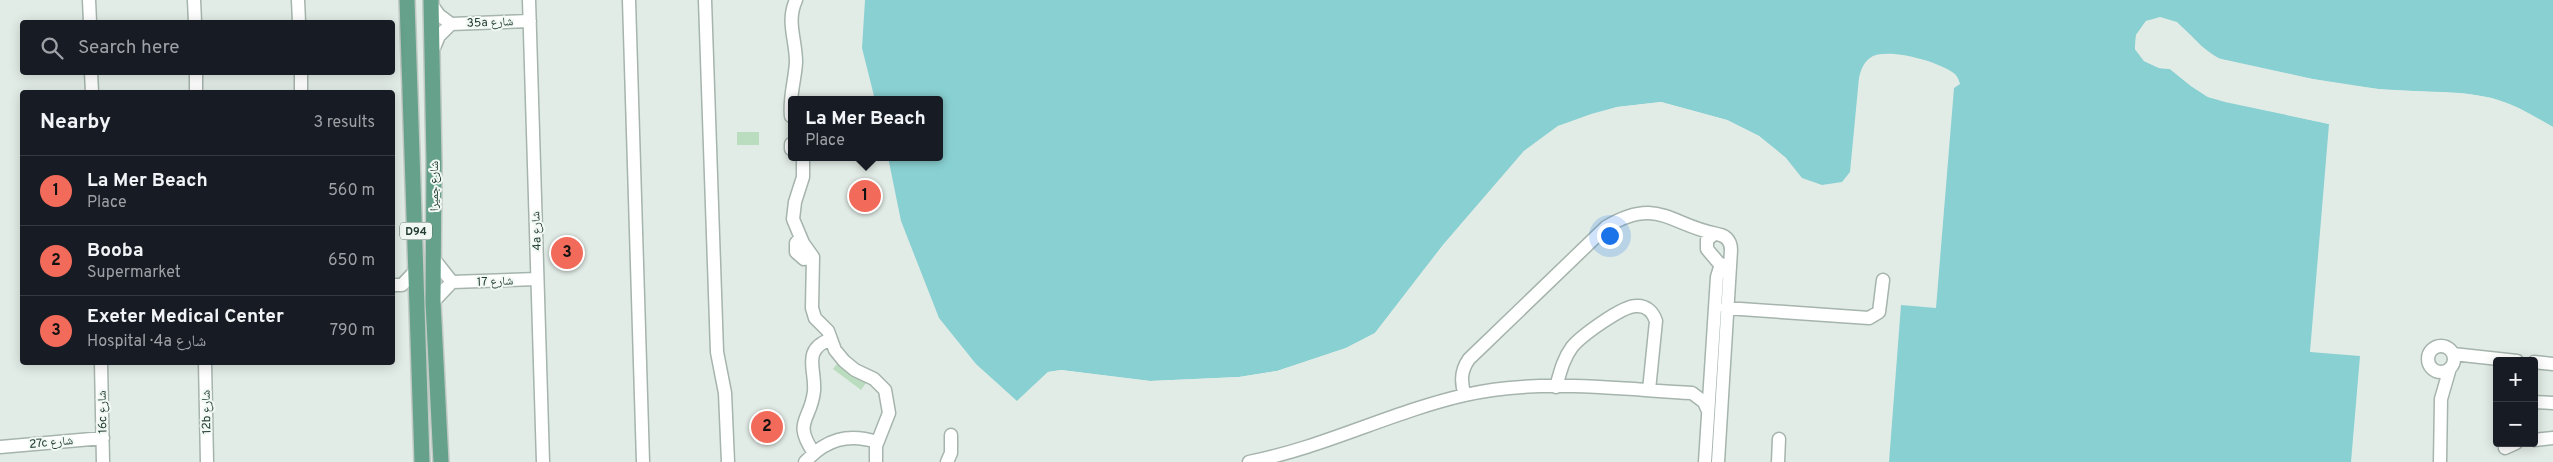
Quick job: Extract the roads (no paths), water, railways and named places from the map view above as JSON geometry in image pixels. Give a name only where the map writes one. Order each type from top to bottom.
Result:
[{"type":"main road","name":"شارع جميرا","points":[[407,0],[417,269],[426,305],[441,462]]},
{"type":"main road","name":"شارع جميرا","points":[[422,462],[426,305],[433,258],[433,52],[431,2]]},
{"type":"street","points":[[89,0],[90,20]]},
{"type":"street","points":[[194,0],[195,20]]},
{"type":"street","points":[[298,0],[299,20]]},
{"type":"street","name":"4a شارع","points":[[529,0],[543,462]]},
{"type":"street","points":[[629,0],[643,462]]},
{"type":"street","points":[[705,0],[717,352],[725,393],[728,462]]},
{"type":"street","points":[[790,96],[796,60],[791,19],[796,0]]},
{"type":"street","points":[[431,2],[440,15],[451,24],[439,36],[433,52]]},
{"type":"street","name":"35a شارع","points":[[451,24],[530,21]]},
{"type":"street","points":[[92,75],[92,90]]},
{"type":"street","points":[[196,75],[196,90]]},
{"type":"street","points":[[300,75],[301,90]]},
{"type":"street","points":[[801,161],[803,177],[794,209],[794,223],[800,238],[813,257],[812,308],[815,318],[825,328],[835,350],[844,361],[855,370],[874,379],[885,390],[889,412],[877,442],[876,462]]},
{"type":"street","points":[[1465,395],[1461,380],[1465,365],[1470,358],[1606,227],[1622,218],[1648,213],[1674,217],[1692,226],[1725,236],[1731,246],[1725,269],[1726,308],[1718,462]]},
{"type":"street","points":[[1692,226],[1706,247],[1725,269]]},
{"type":"street","points":[[1706,247],[1709,237],[1718,234]]},
{"type":"street","points":[[417,269],[397,285],[426,305],[452,282],[433,258]]},
{"type":"street","points":[[1705,462],[1717,277],[1725,269]]},
{"type":"street","name":"شارع 17","points":[[452,282],[537,279]]},
{"type":"street","points":[[1726,308],[1869,318],[1879,312],[1883,280]]},
{"type":"street","points":[[1556,387],[1564,360],[1580,339],[1628,308],[1638,306],[1651,312],[1656,321],[1649,390]]},
{"type":"street","points":[[831,339],[819,346],[812,358],[814,394],[804,418],[803,430],[810,457],[842,438],[856,436],[877,442]]},
{"type":"street","points":[[2441,399],[2433,369],[2428,359],[2433,349],[2444,347],[2453,354],[2493,358]]},
{"type":"street","points":[[2440,462],[2441,399],[2454,359],[2453,354]]},
{"type":"street","points":[[2538,362],[2553,364]]},
{"type":"street","name":"16c شارع","points":[[101,365],[103,462]]},
{"type":"street","name":"12b شارع","points":[[205,365],[207,462]]},
{"type":"street","points":[[2433,369],[2444,372],[2450,368]]},
{"type":"street","points":[[1692,393],[1710,378]]},
{"type":"street","points":[[1248,462],[1316,446],[1424,407],[1465,395],[1514,388],[1556,387],[1692,393],[1704,402],[1708,411]]},
{"type":"street","points":[[2538,402],[2553,403]]},
{"type":"street","points":[[947,462],[951,453],[950,435]]},
{"type":"street","name":"27c شارع","points":[[0,447],[102,438]]},
{"type":"street","points":[[2538,440],[2553,438]]},
{"type":"street","points":[[1778,462],[1779,439]]},
{"type":"water","points":[[865,0],[2553,0],[2553,127],[2507,103],[2477,95],[2362,87],[2299,77],[2228,62],[2206,50],[2184,29],[2169,20],[2146,21],[2136,35],[2135,49],[2144,61],[2159,68],[2170,69],[2208,97],[2329,124],[2310,352],[2360,356],[2351,462],[1889,462],[1901,305],[1936,308],[1954,88],[1960,84],[1955,74],[1939,65],[1903,55],[1891,54],[1873,56],[1867,60],[1859,78],[1850,172],[1842,182],[1822,185],[1802,178],[1786,158],[1759,136],[1727,120],[1661,102],[1617,107],[1558,126],[1524,151],[1443,245],[1375,333],[1346,348],[1277,371],[1239,377],[1150,381],[1061,370],[1048,372],[1017,401],[976,364],[939,318],[901,221],[889,161],[943,161],[943,96],[874,96],[862,48]]},
{"type":"place","name":"La Mer Beach","points":[[865,196]]},
{"type":"place","name":"Exeter Medical Center","points":[[567,253]]},
{"type":"place","name":"Booba","points":[[767,427]]}]
